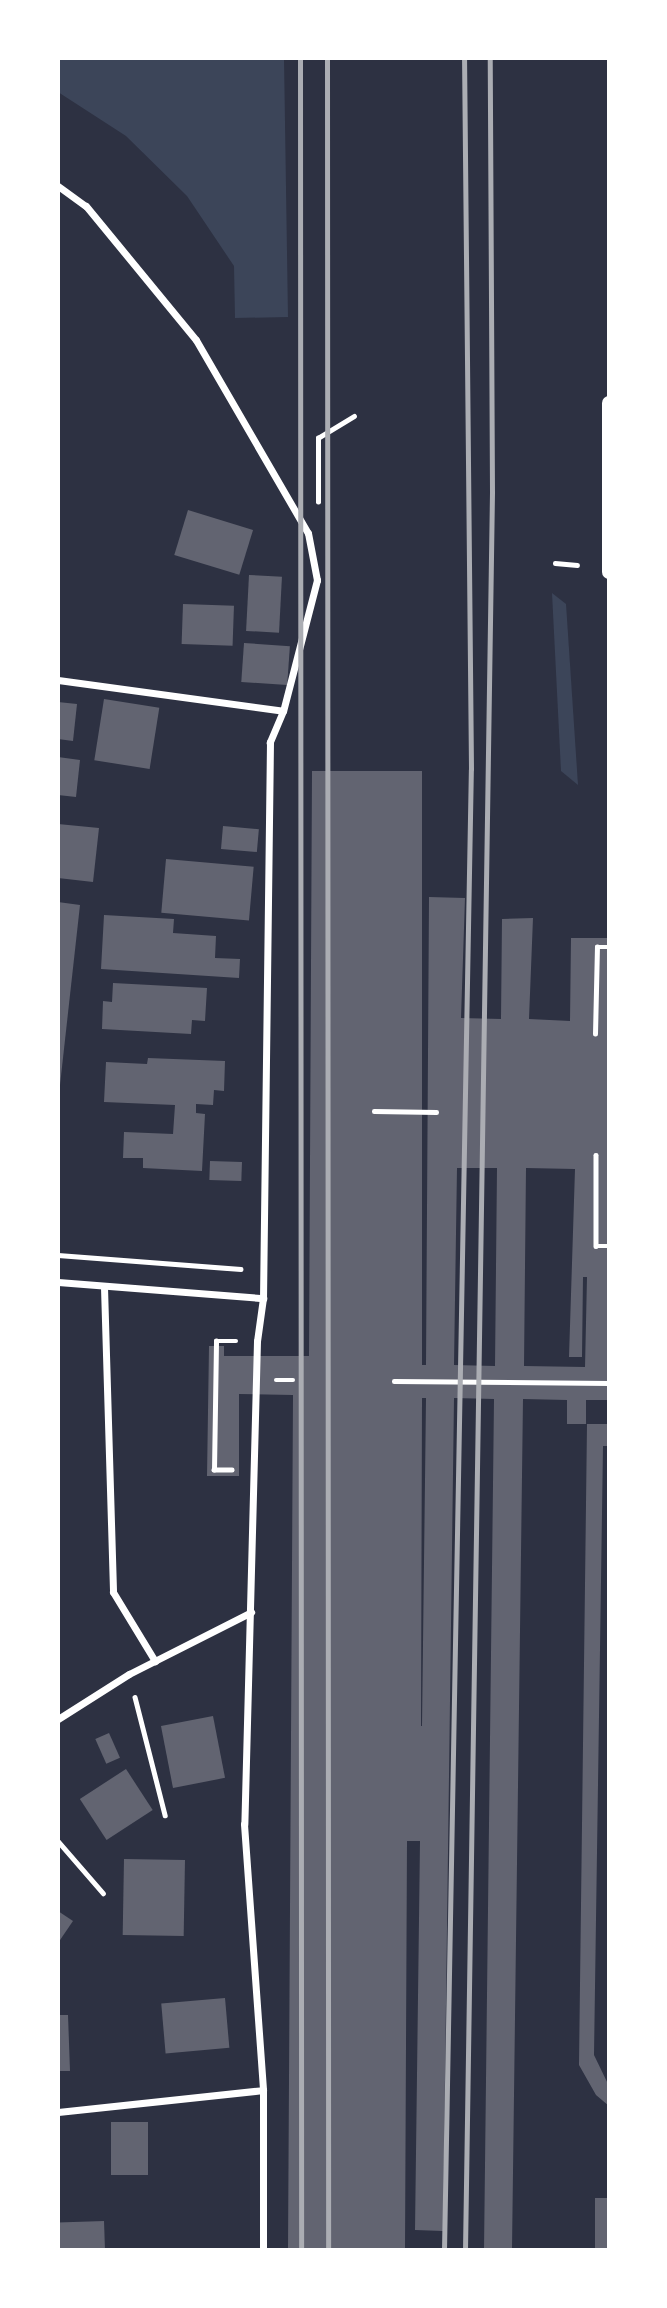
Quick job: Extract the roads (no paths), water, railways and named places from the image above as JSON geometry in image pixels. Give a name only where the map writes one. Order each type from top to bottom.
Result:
[{"type":"main road","points":[[609,403],[609,572]]},
{"type":"street","points":[[58,186],[86,206],[196,340],[308,533],[317,580],[284,711],[270,742],[263,1298],[257,1341],[244,1825],[263,2090],[263,2250]]},
{"type":"street","points":[[58,680],[284,711]]},
{"type":"street","points":[[58,1283],[263,1298]]},
{"type":"street","points":[[104,1287],[113,1592],[155,1661]]},
{"type":"street","points":[[58,1718],[129,1674],[251,1612]]},
{"type":"street","points":[[58,2112],[263,2090]]},
{"type":"railway","points":[[300,58],[301,2250]]},
{"type":"railway","points":[[327,58],[328,2250]]},
{"type":"railway","points":[[444,2250],[471,769],[464,58]]},
{"type":"railway","points":[[465,2250],[492,492],[490,58]]}]
